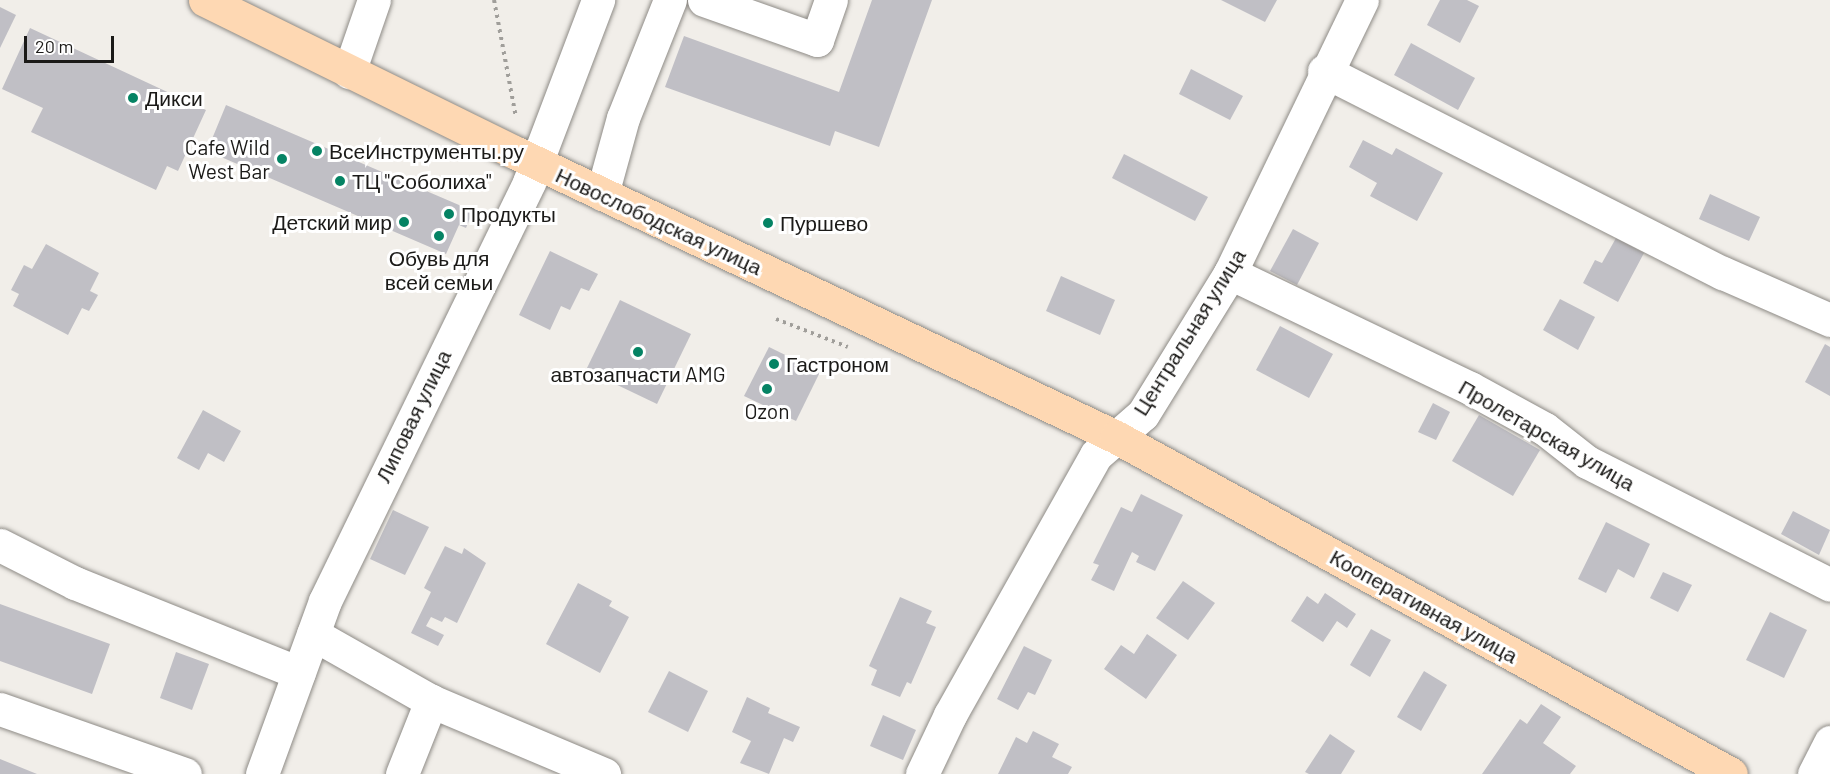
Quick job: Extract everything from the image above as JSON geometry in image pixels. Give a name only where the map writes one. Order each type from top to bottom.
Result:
[{"type":"main road","name":"Новослободская улица","points":[[204,0],[525,158],[1116,437]]},
{"type":"main road","name":"Кооперативная улица","points":[[1116,437],[1731,774]]},
{"type":"street","points":[[350,72],[374,0]]},
{"type":"street","name":"Липовая улица","points":[[262,774],[325,601],[598,0]]},
{"type":"street","points":[[602,194],[623,118],[670,0]]},
{"type":"street","points":[[704,0],[817,40],[831,0]]},
{"type":"street","name":"Центральная улица","points":[[922,774],[950,715],[1096,454],[1143,414],[1230,273],[1324,71],[1362,0]]},
{"type":"street","points":[[1324,71],[1723,273],[1830,320]]},
{"type":"street","name":"Пролетарская улица","points":[[1230,273],[1470,388],[1545,429],[1587,462],[1830,585]]},
{"type":"street","points":[[0,546],[75,584],[299,674]]},
{"type":"street","points":[[313,634],[430,701],[604,774]]},
{"type":"street","points":[[402,774],[430,701]]},
{"type":"street","points":[[0,709],[185,774]]},
{"type":"street","points":[[1814,774],[1830,742]]},
{"type":"path","points":[[494,0],[525,158]]},
{"type":"building","points":[[872,0],[932,0],[879,147],[835,131],[830,146],[665,87],[684,36],[839,92]]},
{"type":"building","points":[[1221,0],[1277,0],[1265,22]]},
{"type":"building","points":[[1440,0],[1467,0],[1479,6],[1460,43],[1427,25]]},
{"type":"building","points":[[0,7],[16,15],[0,48]]},
{"type":"building","points":[[30,28],[206,110],[178,171],[167,166],[156,190],[31,132],[43,108],[2,89]]},
{"type":"building","points":[[1411,43],[1475,78],[1458,110],[1394,75]]},
{"type":"building","points":[[1191,69],[1243,96],[1230,120],[1179,94]]},
{"type":"building","name":"ТЦ \"Соболиха\"","points":[[226,105],[473,211],[466,228],[459,225],[446,254],[207,151]]},
{"type":"building","points":[[1363,140],[1392,155],[1396,148],[1443,173],[1417,221],[1370,196],[1377,183],[1349,167]]},
{"type":"building","points":[[1124,154],[1208,197],[1195,221],[1112,178]]},
{"type":"building","points":[[1710,194],[1760,217],[1749,241],[1699,219]]},
{"type":"building","points":[[1293,229],[1319,243],[1297,285],[1270,271]]},
{"type":"building","points":[[1616,238],[1644,253],[1618,302],[1583,283],[1595,260],[1602,263]]},
{"type":"building","points":[[46,244],[99,273],[90,291],[98,295],[89,311],[82,308],[68,335],[13,306],[19,294],[11,290],[24,265],[32,269]]},
{"type":"building","points":[[550,251],[598,274],[589,291],[581,288],[570,310],[561,306],[550,330],[519,315]]},
{"type":"building","points":[[1061,276],[1115,300],[1100,335],[1046,311]]},
{"type":"building","points":[[1560,299],[1595,317],[1578,350],[1543,330]]},
{"type":"building","name":"автозапчасти AMG","points":[[620,300],[691,334],[657,404],[586,370]]},
{"type":"building","points":[[1280,326],[1333,354],[1309,398],[1256,370]]},
{"type":"building","points":[[1825,344],[1830,347],[1830,396],[1805,382]]},
{"type":"building","points":[[769,347],[820,372],[796,421],[744,396]]},
{"type":"building","points":[[1433,403],[1450,412],[1436,440],[1418,432]]},
{"type":"building","points":[[203,410],[241,431],[224,462],[208,453],[199,470],[177,458]]},
{"type":"building","points":[[1479,415],[1540,450],[1513,496],[1452,461]]},
{"type":"building","points":[[1141,494],[1183,515],[1155,571],[1136,562],[1139,556],[1132,552],[1114,591],[1091,580],[1099,565],[1093,563],[1121,507],[1132,512]]},
{"type":"building","points":[[393,510],[429,527],[405,575],[370,559]]},
{"type":"building","points":[[1793,511],[1830,530],[1819,555],[1781,534]]},
{"type":"building","points":[[1606,522],[1650,544],[1634,578],[1618,569],[1606,593],[1578,579]]},
{"type":"building","points":[[445,546],[462,554],[464,548],[486,563],[457,623],[445,617],[442,622],[431,617],[426,626],[444,635],[438,646],[411,633],[431,592],[424,588]]},
{"type":"building","points":[[1663,572],[1692,585],[1678,612],[1650,598]]},
{"type":"building","points":[[1183,581],[1215,603],[1188,640],[1156,618]]},
{"type":"building","points":[[578,583],[612,601],[609,606],[629,617],[600,673],[546,644]]},
{"type":"building","points":[[1325,593],[1356,614],[1347,628],[1337,621],[1323,642],[1291,621],[1307,596],[1318,604]]},
{"type":"building","points":[[900,597],[932,611],[926,623],[936,627],[911,684],[907,682],[900,697],[871,685],[877,670],[869,666]]},
{"type":"building","points":[[0,604],[110,644],[92,694],[0,661]]},
{"type":"building","points":[[1770,612],[1807,630],[1784,678],[1746,660]]},
{"type":"building","points":[[1371,629],[1391,640],[1370,677],[1350,665]]},
{"type":"building","points":[[1147,634],[1177,655],[1146,699],[1104,669],[1121,645],[1134,654]]},
{"type":"building","points":[[1024,646],[1052,660],[1035,695],[1028,692],[1018,710],[997,699]]},
{"type":"building","points":[[176,652],[209,664],[192,710],[160,698]]},
{"type":"building","points":[[669,671],[708,691],[688,732],[648,712]]},
{"type":"building","points":[[1424,671],[1447,685],[1421,731],[1397,717]]},
{"type":"building","points":[[747,697],[770,708],[768,713],[800,727],[793,742],[784,738],[769,774],[740,763],[751,741],[732,732]]},
{"type":"building","points":[[1541,704],[1561,717],[1543,743],[1576,766],[1570,774],[1482,774],[1520,719],[1527,724]]},
{"type":"building","points":[[883,715],[916,730],[903,760],[870,746]]},
{"type":"building","points":[[1033,731],[1059,744],[1052,757],[1072,767],[1068,774],[998,774],[1016,737],[1027,743]]},
{"type":"building","points":[[1330,734],[1355,751],[1341,774],[1305,772]]},
{"type":"building","points":[[0,759],[37,774],[0,774]]},
{"type":"place","name":"Дикси","points":[[133,98]]},
{"type":"place","name":"ВсеИнструменты.ру","points":[[317,151]]},
{"type":"place","name":"Cafe Wild West Bar","points":[[282,159]]},
{"type":"place","name":"ТЦ \"Соболиха\"","points":[[340,181]]},
{"type":"place","name":"Продукты","points":[[449,214]]},
{"type":"place","name":"Детский мир","points":[[404,222]]},
{"type":"place","name":"Пуршево","points":[[768,223]]},
{"type":"place","name":"Обувь для всей семьи","points":[[439,236]]},
{"type":"place","name":"автозапчасти AMG","points":[[638,352]]},
{"type":"place","name":"Гастроном","points":[[774,364]]},
{"type":"place","name":"Ozon","points":[[767,389]]}]
